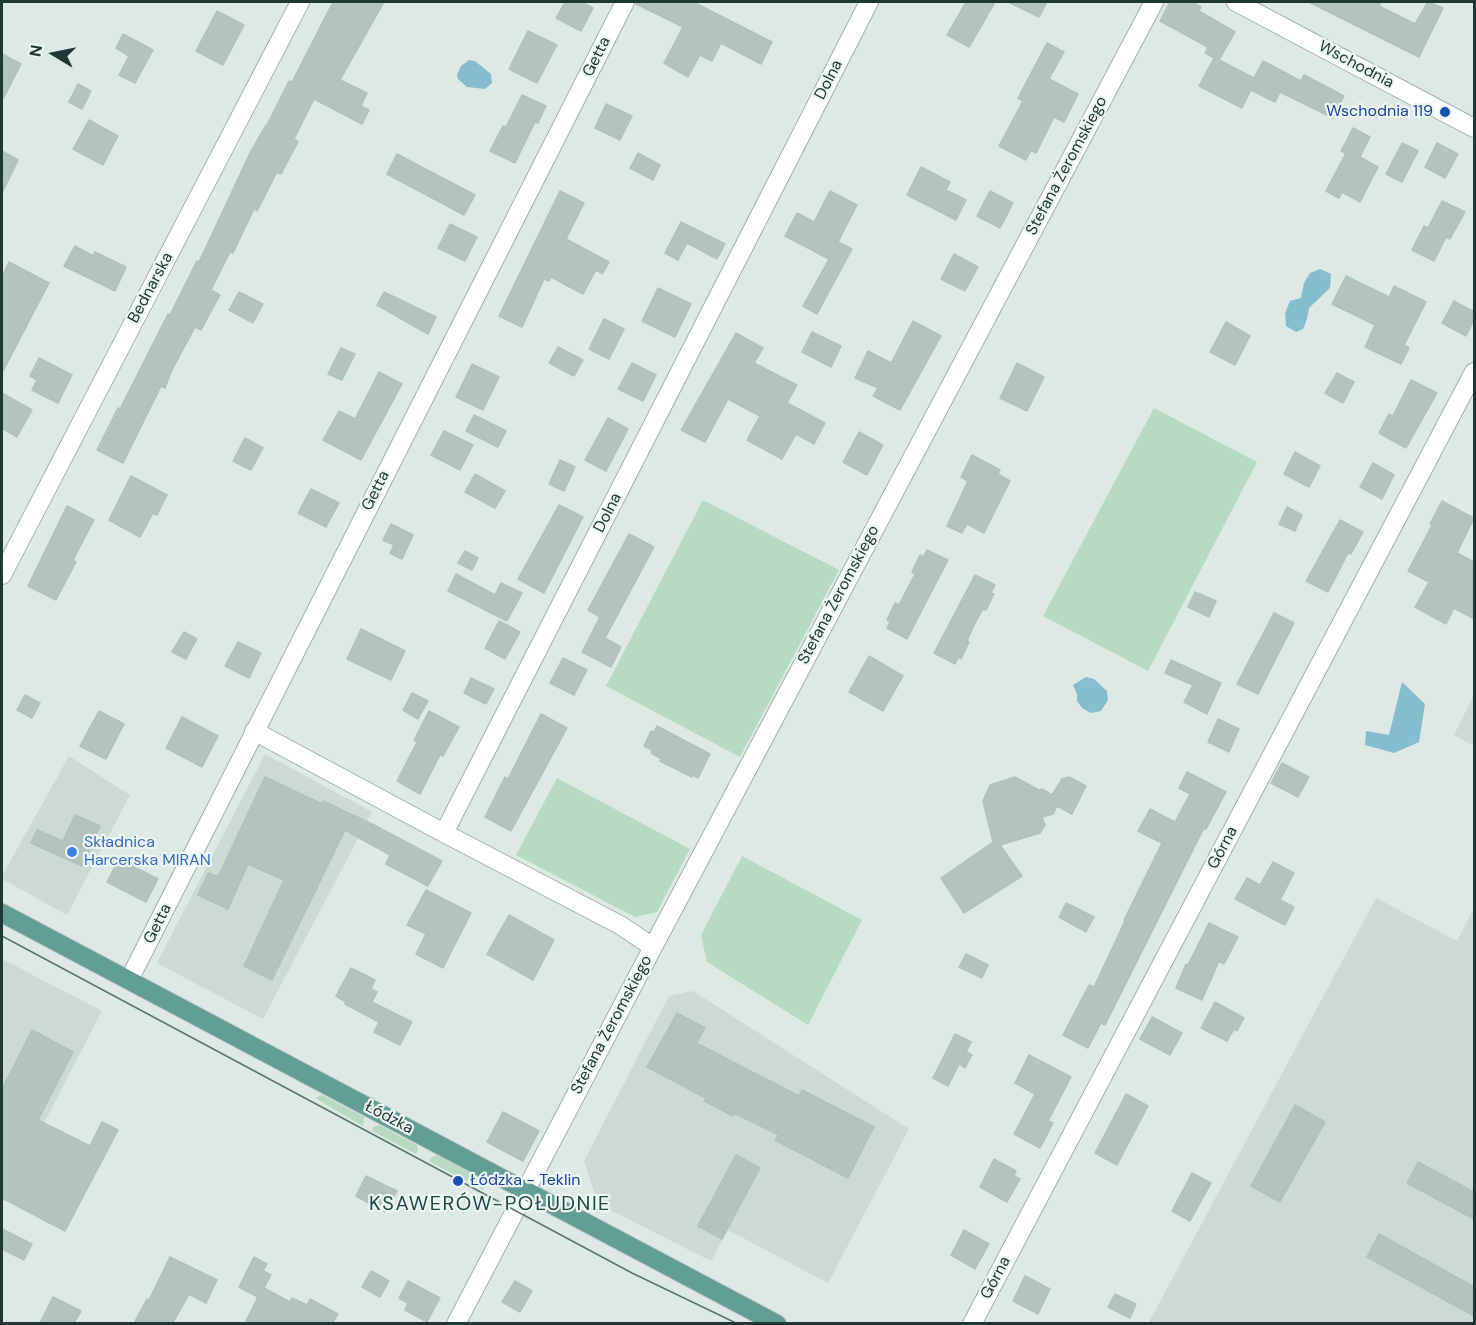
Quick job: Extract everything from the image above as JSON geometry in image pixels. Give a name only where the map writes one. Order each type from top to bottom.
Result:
[{"type":"main road","name":"Łódzka","points":[[2,913],[777,1323]]},
{"type":"street","name":"Bednarska","points":[[2,575],[300,2]]},
{"type":"street","name":"Getta","points":[[129,980],[625,2]]},
{"type":"street","name":"Dolna","points":[[444,833],[869,2]]},
{"type":"street","name":"Stefana Żeromskiego","points":[[456,1323],[1154,2]]},
{"type":"street","name":"Wschodnia","points":[[1236,2],[1474,128]]},
{"type":"street","name":"Górna","points":[[972,1323],[1474,372]]},
{"type":"street","points":[[255,731],[620,925],[653,947]]},
{"type":"shaded area","points":[[1474,695],[1474,746],[1454,735]]},
{"type":"shaded area","points":[[265,754],[372,812],[263,1019],[157,963]]},
{"type":"shaded area","points":[[69,756],[130,795],[67,915],[2,879],[2,876]]},
{"type":"shaded area","points":[[1376,898],[1457,941],[1474,908],[1474,1323],[1148,1324]]},
{"type":"shaded area","points":[[2,959],[102,1011],[2,1204]]},
{"type":"shaded area","points":[[693,991],[909,1129],[828,1283],[728,1230],[711,1261],[598,1204],[584,1161],[669,996]]},
{"type":"green space","points":[[1154,408],[1257,462],[1148,671],[1043,616]]},
{"type":"green space","points":[[703,500],[839,570],[740,757],[606,686]]},
{"type":"green space","points":[[557,778],[690,849],[657,912],[635,917],[516,855]]},
{"type":"green space","points":[[742,856],[862,920],[808,1025],[707,962],[701,935]]},
{"type":"green space","points":[[322,1095],[364,1117],[363,1126],[315,1098]]},
{"type":"green space","points":[[379,1125],[417,1145],[416,1154],[372,1131],[373,1127]]},
{"type":"green space","points":[[437,1155],[487,1182],[483,1190],[429,1161]]},
{"type":"water","points":[[469,60],[475,61],[491,74],[492,83],[485,89],[467,87],[458,79],[457,75],[461,66]]},
{"type":"water","points":[[1320,269],[1331,274],[1330,288],[1309,308],[1303,329],[1296,332],[1286,326],[1285,313],[1290,301],[1301,298],[1304,283],[1310,273]]},
{"type":"water","points":[[1086,677],[1094,679],[1107,691],[1108,700],[1101,711],[1091,713],[1082,708],[1077,701],[1073,685]]},
{"type":"water","points":[[1402,682],[1425,704],[1419,742],[1394,753],[1365,745],[1366,731],[1389,735]]},
{"type":"building","points":[[333,2],[384,2],[340,80],[367,93],[361,106],[369,110],[362,124],[314,99],[294,139],[298,142],[281,174],[277,172],[257,211],[254,209],[233,253],[230,252],[211,290],[220,295],[201,330],[195,327],[165,388],[161,386],[123,463],[97,450],[168,314],[170,315],[197,261],[199,262],[251,151],[289,81],[292,82]]},
{"type":"building","points":[[565,2],[581,2],[593,8],[581,31],[556,18]]},
{"type":"building","points":[[636,2],[693,2],[772,42],[761,64],[721,43],[712,61],[700,55],[688,77],[664,63],[683,27]]},
{"type":"building","points":[[966,2],[995,2],[969,47],[947,35]]},
{"type":"building","points":[[1008,2],[1047,2],[1039,17]]},
{"type":"building","points":[[1170,2],[1191,2],[1201,7],[1199,11],[1235,32],[1219,60],[1254,78],[1263,61],[1301,81],[1304,75],[1344,96],[1333,118],[1280,92],[1275,102],[1251,90],[1242,108],[1199,86],[1214,58],[1205,53],[1208,47],[1160,21]]},
{"type":"building","points":[[1309,2],[1381,2],[1379,6],[1415,24],[1428,2],[1443,8],[1419,57]]},
{"type":"building","points":[[217,11],[244,25],[223,65],[196,51]]},
{"type":"building","points":[[528,31],[557,45],[537,83],[509,69]]},
{"type":"building","points":[[123,34],[153,50],[135,83],[119,75],[129,56],[116,48]]},
{"type":"building","points":[[1047,43],[1064,52],[1049,79],[1078,94],[1064,122],[1054,117],[1036,153],[1031,150],[1026,160],[999,146],[1023,101],[1018,98]]},
{"type":"building","points":[[2,54],[21,64],[2,101]]},
{"type":"building","points":[[78,84],[91,91],[82,109],[69,102]]},
{"type":"building","points":[[522,95],[546,106],[538,123],[535,122],[515,163],[490,151],[503,126],[506,127]]},
{"type":"building","points":[[606,104],[632,116],[620,140],[595,128]]},
{"type":"building","points":[[89,120],[118,136],[103,165],[73,149]]},
{"type":"building","points":[[1353,128],[1370,137],[1360,157],[1378,167],[1360,202],[1342,192],[1339,198],[1326,191],[1346,153],[1341,151]]},
{"type":"building","points":[[1402,143],[1418,151],[1402,182],[1386,174]]},
{"type":"building","points":[[1437,143],[1458,154],[1445,178],[1425,167]]},
{"type":"building","points":[[2,151],[18,160],[2,193]]},
{"type":"building","points":[[638,153],[660,165],[653,180],[630,168]]},
{"type":"building","points":[[397,154],[475,195],[464,215],[387,174]]},
{"type":"building","points":[[921,167],[950,182],[946,190],[966,200],[956,220],[907,195]]},
{"type":"building","points":[[560,191],[584,203],[566,239],[609,262],[602,274],[596,270],[583,294],[551,277],[549,281],[544,279],[522,327],[499,316]]},
{"type":"building","points":[[830,191],[857,205],[838,242],[852,249],[817,314],[803,306],[829,259],[785,236],[797,213],[814,222]]},
{"type":"building","points":[[990,191],[1013,203],[1000,228],[977,216]]},
{"type":"building","points":[[1442,201],[1465,212],[1450,239],[1446,237],[1434,261],[1412,250],[1424,226],[1428,228]]},
{"type":"building","points":[[681,222],[725,244],[717,259],[687,243],[678,260],[665,253]]},
{"type":"building","points":[[450,224],[477,237],[465,261],[438,248]]},
{"type":"building","points":[[75,246],[93,256],[95,252],[126,267],[115,291],[64,266]]},
{"type":"building","points":[[954,254],[978,267],[965,291],[941,279]]},
{"type":"building","points":[[9,262],[49,283],[2,373],[2,277]]},
{"type":"building","points":[[1346,276],[1389,297],[1394,286],[1426,302],[1404,345],[1409,348],[1401,364],[1365,347],[1375,325],[1332,304]]},
{"type":"building","points":[[658,288],[691,304],[675,337],[642,321]]},
{"type":"building","points":[[239,292],[263,304],[253,323],[229,310]]},
{"type":"building","points":[[384,292],[436,317],[428,334],[377,305]]},
{"type":"building","points":[[1454,301],[1474,312],[1474,320],[1466,336],[1442,323]]},
{"type":"building","points":[[604,319],[624,329],[609,359],[589,349]]},
{"type":"building","points":[[913,321],[941,336],[900,410],[873,396],[878,388],[855,378],[868,351],[891,363]]},
{"type":"building","points":[[1226,322],[1250,336],[1235,365],[1210,352]]},
{"type":"building","points":[[812,332],[841,346],[831,367],[802,352]]},
{"type":"building","points":[[736,333],[763,348],[754,363],[797,385],[787,403],[825,423],[814,444],[796,434],[782,459],[747,440],[760,416],[728,399],[705,442],[681,430]]},
{"type":"building","points":[[558,347],[583,360],[574,376],[549,363]]},
{"type":"building","points":[[341,348],[355,354],[342,380],[328,374]]},
{"type":"building","points":[[39,358],[72,375],[58,403],[32,390],[37,380],[30,376]]},
{"type":"building","points":[[632,363],[656,375],[643,401],[618,389]]},
{"type":"building","points":[[1017,363],[1044,377],[1027,411],[1000,398]]},
{"type":"building","points":[[472,364],[499,377],[483,410],[456,397]]},
{"type":"building","points":[[379,372],[402,384],[361,460],[323,440],[339,411],[355,419]]},
{"type":"building","points":[[1337,373],[1354,382],[1343,403],[1325,393]]},
{"type":"building","points":[[1411,380],[1437,393],[1406,448],[1379,433],[1389,414],[1393,416]]},
{"type":"building","points":[[2,393],[32,410],[17,437],[2,428]]},
{"type":"building","points":[[474,415],[506,431],[498,447],[466,431]]},
{"type":"building","points":[[608,418],[628,429],[606,471],[585,460]]},
{"type":"building","points":[[444,431],[473,445],[460,470],[431,455]]},
{"type":"building","points":[[859,432],[883,445],[867,475],[843,462]]},
{"type":"building","points":[[245,438],[263,448],[251,470],[233,461]]},
{"type":"building","points":[[1295,452],[1320,466],[1309,487],[1284,474]]},
{"type":"building","points":[[972,455],[1000,470],[998,474],[1010,481],[984,533],[967,524],[962,533],[947,526],[968,481],[961,477]]},
{"type":"building","points":[[560,460],[575,467],[564,491],[549,484]]},
{"type":"building","points":[[1373,463],[1394,475],[1382,499],[1360,487]]},
{"type":"building","points":[[475,474],[505,491],[495,508],[465,492]]},
{"type":"building","points":[[131,476],[167,495],[157,515],[153,513],[140,537],[109,520]]},
{"type":"building","points":[[311,489],[339,503],[326,527],[298,513]]},
{"type":"building","points":[[1442,501],[1474,518],[1457,553],[1474,562],[1474,619],[1454,608],[1446,624],[1415,607],[1429,582],[1408,571]]},
{"type":"building","points":[[559,505],[583,517],[544,593],[518,579]]},
{"type":"building","points":[[67,506],[94,520],[73,560],[76,562],[56,600],[28,586]]},
{"type":"building","points":[[1287,507],[1302,515],[1295,531],[1279,524]]},
{"type":"building","points":[[1340,520],[1363,532],[1351,554],[1348,553],[1328,592],[1306,581]]},
{"type":"building","points":[[391,524],[413,535],[402,559],[390,553],[394,545],[383,540]]},
{"type":"building","points":[[629,534],[654,547],[605,638],[621,647],[611,667],[582,652],[600,617],[588,610]]},
{"type":"building","points":[[927,550],[948,560],[907,639],[887,628],[890,622],[887,620],[895,603],[899,605],[913,578],[915,574],[912,572],[920,555],[923,557]]},
{"type":"building","points":[[465,551],[478,558],[472,570],[458,563]]},
{"type":"building","points":[[456,574],[495,595],[501,583],[522,593],[507,621],[448,591]]},
{"type":"building","points":[[975,575],[995,585],[991,593],[994,594],[986,610],[983,609],[974,625],[961,659],[958,657],[955,664],[934,653]]},
{"type":"building","points":[[1195,592],[1216,601],[1209,617],[1188,607]]},
{"type":"building","points":[[1274,613],[1294,623],[1258,694],[1237,684]]},
{"type":"building","points":[[499,621],[520,632],[505,659],[485,648]]},
{"type":"building","points":[[361,629],[405,651],[391,680],[347,659]]},
{"type":"building","points":[[184,632],[197,639],[186,659],[172,652]]},
{"type":"building","points":[[238,642],[261,653],[249,678],[225,666]]},
{"type":"building","points":[[869,656],[903,676],[883,711],[849,692]]},
{"type":"building","points":[[563,658],[587,670],[574,695],[550,683]]},
{"type":"building","points":[[1171,660],[1221,683],[1207,714],[1184,702],[1193,685],[1165,673]]},
{"type":"building","points":[[471,678],[494,689],[486,704],[464,693]]},
{"type":"building","points":[[412,693],[428,701],[418,719],[403,710]]},
{"type":"building","points":[[25,695],[40,703],[32,718],[17,710]]},
{"type":"building","points":[[99,711],[124,724],[106,759],[80,746]]},
{"type":"building","points":[[429,711],[459,727],[443,756],[440,755],[420,794],[397,781],[417,742],[414,740]]},
{"type":"building","points":[[541,714],[567,728],[511,831],[485,817],[505,777],[508,779]]},
{"type":"building","points":[[182,717],[218,736],[202,767],[166,748]]},
{"type":"building","points":[[1218,719],[1239,729],[1229,752],[1208,742]]},
{"type":"building","points":[[657,726],[710,754],[698,778],[660,761],[662,759],[644,746],[651,731],[654,732]]},
{"type":"building","points":[[1282,763],[1309,777],[1298,797],[1271,783]]},
{"type":"building","points":[[1187,772],[1226,792],[1206,829],[1204,828],[1105,1025],[1101,1023],[1088,1048],[1063,1035],[1089,985],[1094,987],[1162,843],[1138,831],[1150,809],[1175,822],[1190,794],[1179,788]]},
{"type":"building","points":[[265,777],[374,825],[442,861],[428,886],[386,864],[390,855],[345,830],[272,980],[244,966],[284,880],[248,864],[228,909],[198,895],[208,873],[218,877]]},
{"type":"building","points":[[1015,777],[1052,795],[1062,779],[1069,777],[1086,786],[1072,814],[1057,806],[1053,814],[1042,817],[1045,825],[1040,833],[1000,845],[1022,876],[964,913],[941,878],[993,842],[983,801],[990,785]]},
{"type":"building","points":[[75,815],[100,826],[82,866],[31,843],[37,830],[63,841]]},
{"type":"building","points":[[119,859],[158,879],[146,902],[107,882]]},
{"type":"building","points":[[1273,862],[1294,873],[1280,900],[1294,907],[1285,925],[1235,899],[1247,878],[1260,885]]},
{"type":"building","points":[[426,890],[471,913],[443,968],[416,954],[426,934],[407,925]]},
{"type":"building","points":[[1066,903],[1094,917],[1086,932],[1059,917]]},
{"type":"building","points":[[509,915],[554,940],[533,980],[487,954]]},
{"type":"building","points":[[1209,923],[1238,937],[1224,964],[1219,961],[1202,1000],[1176,988],[1186,964],[1188,965]]},
{"type":"building","points":[[966,954],[988,965],[982,978],[959,967]]},
{"type":"building","points":[[351,968],[375,980],[371,989],[377,992],[372,1002],[412,1022],[400,1045],[374,1032],[379,1022],[345,1004],[346,1002],[336,996]]},
{"type":"building","points":[[1215,1002],[1244,1018],[1237,1031],[1234,1029],[1227,1041],[1201,1028]]},
{"type":"building","points":[[677,1013],[705,1028],[696,1043],[799,1096],[802,1090],[874,1127],[848,1178],[775,1140],[779,1135],[734,1113],[733,1116],[704,1101],[706,1098],[647,1067]]},
{"type":"building","points":[[1152,1017],[1182,1033],[1170,1055],[1140,1039]]},
{"type":"building","points":[[32,1030],[73,1052],[38,1120],[90,1146],[102,1122],[118,1130],[65,1231],[2,1198],[2,1089]]},
{"type":"building","points":[[955,1034],[971,1042],[966,1052],[972,1055],[965,1068],[959,1064],[948,1086],[933,1078]]},
{"type":"building","points":[[1029,1055],[1071,1077],[1048,1121],[1053,1123],[1040,1148],[1014,1134],[1035,1094],[1015,1083]]},
{"type":"building","points":[[1126,1094],[1148,1106],[1117,1165],[1095,1153]]},
{"type":"building","points":[[1295,1105],[1325,1122],[1280,1202],[1251,1186]]},
{"type":"building","points":[[503,1112],[539,1131],[523,1161],[487,1142]]},
{"type":"building","points":[[736,1155],[760,1168],[722,1239],[698,1226]]},
{"type":"building","points":[[994,1159],[1016,1171],[1014,1176],[1020,1179],[1007,1202],[980,1187]]},
{"type":"building","points":[[1418,1162],[1474,1192],[1474,1219],[1407,1183]]},
{"type":"building","points":[[1192,1173],[1211,1183],[1190,1221],[1172,1211]]},
{"type":"building","points":[[366,1176],[397,1191],[385,1212],[356,1196]]},
{"type":"building","points":[[2,1229],[32,1244],[24,1260],[2,1249]]},
{"type":"building","points":[[964,1230],[989,1244],[975,1269],[951,1255]]},
{"type":"building","points":[[1379,1234],[1474,1287],[1474,1316],[1367,1257]]},
{"type":"building","points":[[170,1257],[217,1280],[206,1303],[189,1294],[173,1323],[134,1323],[147,1299],[149,1300]]},
{"type":"building","points":[[254,1257],[267,1264],[263,1271],[271,1275],[264,1288],[290,1302],[292,1298],[307,1305],[310,1299],[338,1314],[333,1323],[245,1323],[258,1297],[239,1287]]},
{"type":"building","points":[[371,1271],[389,1281],[380,1297],[362,1287]]},
{"type":"building","points":[[1025,1276],[1050,1289],[1038,1314],[1013,1301]]},
{"type":"building","points":[[408,1281],[440,1298],[427,1322],[405,1310],[408,1303],[399,1298]]},
{"type":"building","points":[[515,1281],[532,1291],[520,1312],[502,1302]]},
{"type":"building","points":[[1115,1294],[1136,1304],[1130,1318],[1108,1307]]},
{"type":"building","points":[[53,1297],[81,1311],[74,1323],[40,1323]]},
{"type":"tram line","points":[[2,936],[632,1273],[738,1324]]},
{"type":"place","name":"Wschodnia 119","points":[[1445,112]]},
{"type":"place","name":"Składnica Harcerska MIRAN","points":[[72,852]]},
{"type":"place","name":"Łódzka - Teklin","points":[[458,1181]]},
{"type":"district","name":"KSAWERÓW-POŁUDNIE","points":[[490,1205]]}]
